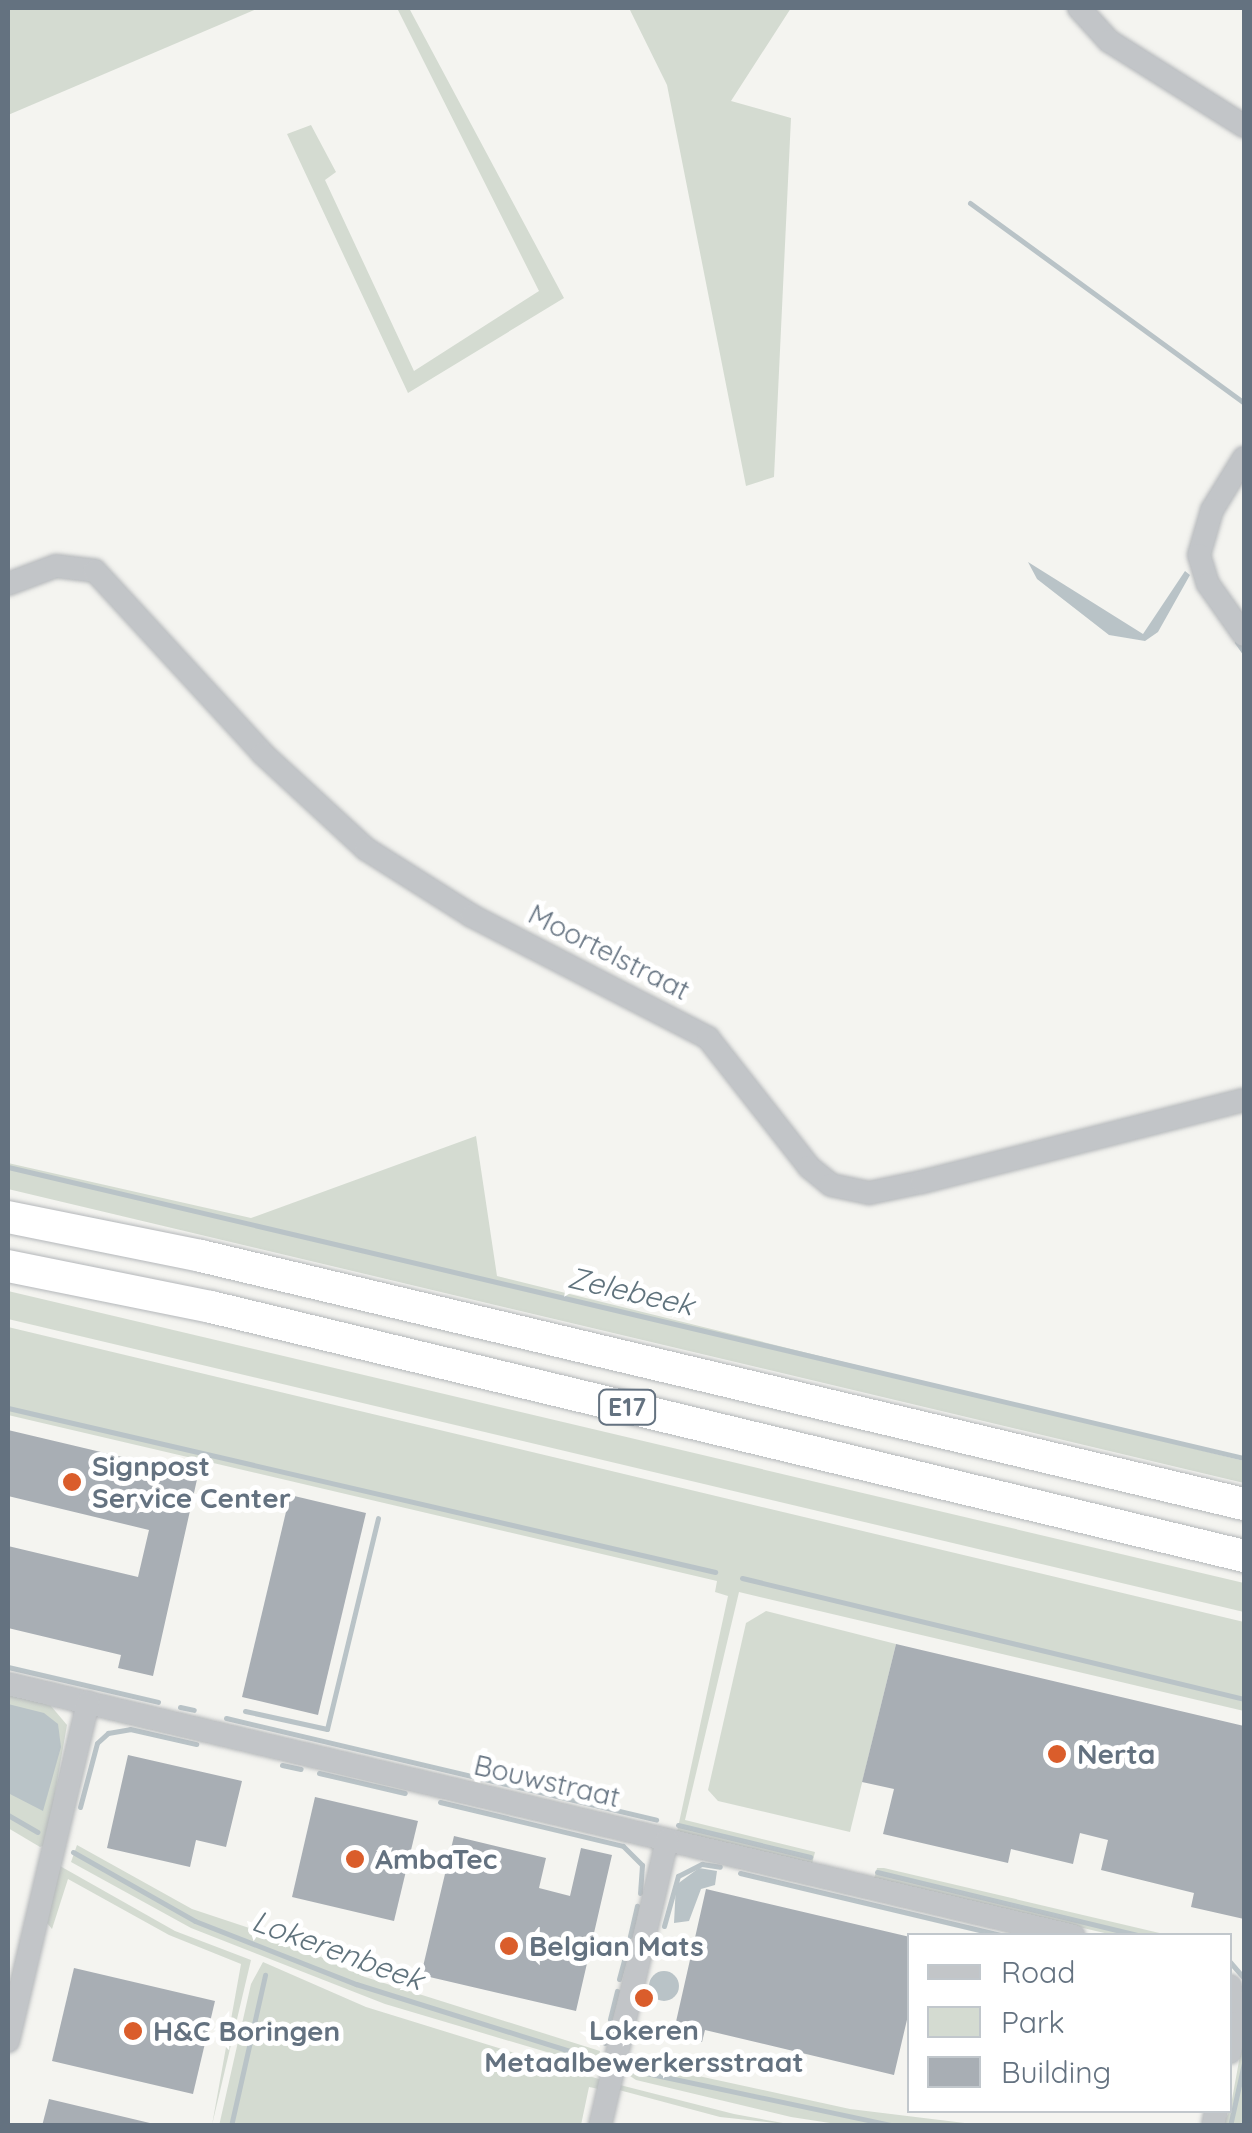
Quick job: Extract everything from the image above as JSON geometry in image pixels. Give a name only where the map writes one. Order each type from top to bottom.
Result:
[{"type":"highway","name":"E17","points":[[8,1217],[201,1256],[1244,1504]]},
{"type":"highway","name":"E17","points":[[8,1266],[211,1307],[1244,1556]]},
{"type":"street","points":[[1078,8],[1109,41],[1244,126]]},
{"type":"street","points":[[1244,458],[1212,510],[1200,555],[1208,584],[1244,635]]},
{"type":"street","name":"Moortelstraat","points":[[8,584],[56,566],[95,572],[263,754],[354,838],[401,875],[472,916],[708,1038],[809,1168],[832,1185],[869,1193],[1244,1100]]},
{"type":"street","name":"Bouwstraat","points":[[8,1684],[1061,1933]]},
{"type":"street","points":[[8,2041],[14,1986],[88,1702]]},
{"type":"street","points":[[600,2126],[667,1840]]},
{"type":"street","points":[[1232,1998],[1236,2022],[1232,2042]]},
{"type":"green space","points":[[8,8],[259,8],[8,115]]},
{"type":"green space","points":[[397,8],[409,8],[564,298],[408,393],[287,134],[311,125],[336,172],[325,180],[414,371],[539,291]]},
{"type":"green space","points":[[629,8],[791,8],[731,101],[791,118],[774,477],[746,486],[667,85]]},
{"type":"green space","points":[[476,1136],[497,1276],[1244,1461],[1244,1483],[8,1189],[8,1163],[251,1218]]},
{"type":"green space","points":[[8,1291],[1244,1583],[1244,1612],[8,1319]]},
{"type":"green space","points":[[8,1327],[1244,1622],[1244,1711],[739,1592],[685,1820],[815,1852],[812,1864],[677,1832],[728,1596],[715,1592],[717,1581],[8,1415]]},
{"type":"green space","points":[[766,1611],[896,1644],[850,1832],[718,1801],[708,1790],[746,1623]]},
{"type":"green space","points":[[8,1693],[51,1706],[67,1725],[46,1845],[40,1847],[8,1828]]},
{"type":"green space","points":[[77,1845],[192,1909],[279,1938],[365,1977],[600,2051],[597,2067],[385,2004],[191,1928],[71,1862]]},
{"type":"green space","points":[[60,1866],[175,1931],[251,1960],[212,2125],[241,1964],[169,1935],[68,1879],[52,1929],[47,1923]]},
{"type":"green space","points":[[877,1868],[884,1868],[1160,1933],[1104,1933],[874,1879]]},
{"type":"green space","points":[[263,1962],[366,2007],[602,2080],[599,2089],[589,2087],[581,2125],[219,2126],[251,1984]]},
{"type":"green space","points":[[1244,2034],[1244,2125],[1222,2126],[1232,2113]]},
{"type":"green space","points":[[634,2062],[850,2109],[981,2125],[843,2125],[791,2117],[636,2080],[630,2076]]},
{"type":"green space","points":[[620,2085],[794,2125],[720,2117],[619,2090]]},
{"type":"shaded area","points":[[1028,562],[1143,634],[1185,571],[1190,575],[1158,632],[1145,641],[1109,635],[1037,579]]},
{"type":"shaded area","points":[[8,1704],[44,1713],[58,1724],[61,1747],[43,1811],[8,1793]]},
{"type":"shaded area","points":[[699,1868],[717,1871],[715,1885],[701,1889],[689,1921],[674,1923],[676,1885]]},
{"type":"shaded area","points":[[664,1971],[675,1975],[679,1986],[675,1997],[664,2001],[653,1997],[649,1986],[653,1975]]},
{"type":"building","points":[[8,1430],[198,1475],[153,1676],[118,1668],[121,1655],[8,1628],[8,1546],[138,1577],[149,1530],[8,1496]]},
{"type":"building","points":[[290,1495],[366,1513],[318,1715],[242,1697]]},
{"type":"building","name":"Nerta","points":[[896,1644],[1244,1726],[1244,1919],[1191,1907],[1194,1893],[1101,1870],[1108,1840],[1080,1833],[1073,1864],[1011,1849],[1008,1863],[883,1834],[894,1789],[862,1782]]},
{"type":"building","points":[[128,1755],[242,1781],[226,1847],[196,1840],[190,1867],[107,1848]]},
{"type":"building","name":"AmbaTec","points":[[315,1797],[418,1821],[394,1921],[292,1897]]},
{"type":"building","name":"Belgian Mats","points":[[454,1836],[546,1858],[539,1888],[570,1896],[581,1848],[612,1855],[576,2011],[421,1975]]},
{"type":"building","points":[[706,1889],[907,1936],[907,2020],[894,2075],[705,2030],[702,2042],[673,2035]]},
{"type":"building","name":"H&C Boringen","points":[[74,1968],[215,2001],[193,2094],[52,2061]]},
{"type":"building","points":[[49,2099],[154,2124],[154,2126],[42,2126]]},
{"type":"waterway","points":[[970,203],[1244,403]]},
{"type":"waterway","points":[[1237,642],[1244,652]]},
{"type":"waterway","name":"Zelebeek","points":[[8,1167],[1244,1458]]},
{"type":"waterway","points":[[8,1408],[715,1572]]},
{"type":"waterway","points":[[245,1711],[327,1729],[378,1518]]},
{"type":"waterway","points":[[742,1578],[1244,1699]]},
{"type":"waterway","points":[[8,1667],[158,1702]]},
{"type":"waterway","points":[[180,1707],[194,1710]]},
{"type":"waterway","points":[[226,1718],[656,1820]]},
{"type":"waterway","points":[[80,1807],[97,1743],[108,1733],[130,1729],[196,1744]]},
{"type":"waterway","points":[[282,1765],[301,1769]]},
{"type":"waterway","points":[[319,1773],[405,1793]]},
{"type":"waterway","points":[[440,1802],[623,1846],[642,1865],[640,1893]]},
{"type":"waterway","name":"Lokerenbeek","points":[[8,1815],[37,1832]]},
{"type":"waterway","points":[[678,1825],[810,1857]]},
{"type":"waterway","name":"Lokerenbeek","points":[[73,1852],[195,1921],[356,1984],[599,2060]]},
{"type":"waterway","points":[[664,1926],[678,1876],[702,1864],[720,1867]]},
{"type":"waterway","points":[[877,1872],[1129,1933]]},
{"type":"waterway","points":[[740,1873],[991,1933]]},
{"type":"waterway","points":[[630,1936],[637,1906]]},
{"type":"waterway","points":[[619,1979],[627,1949]]},
{"type":"waterway","points":[[1232,1964],[1244,1978]]},
{"type":"waterway","points":[[231,2126],[265,1975]]},
{"type":"waterway","points":[[610,2019],[617,1991]]},
{"type":"waterway","points":[[605,2043],[606,2035]]},
{"type":"waterway","points":[[1230,2126],[1244,2063]]},
{"type":"waterway","name":"Lokerenbeek","points":[[632,2070],[895,2126]]},
{"type":"place","name":"Signpost Service Center","points":[[72,1482]]},
{"type":"place","name":"Nerta","points":[[1057,1754]]},
{"type":"place","name":"AmbaTec","points":[[355,1859]]},
{"type":"place","name":"Belgian Mats","points":[[509,1946]]},
{"type":"place","name":"Lokeren Metaalbewerkersstraat","points":[[644,1998]]},
{"type":"place","name":"H&C Boringen","points":[[133,2031]]}]
